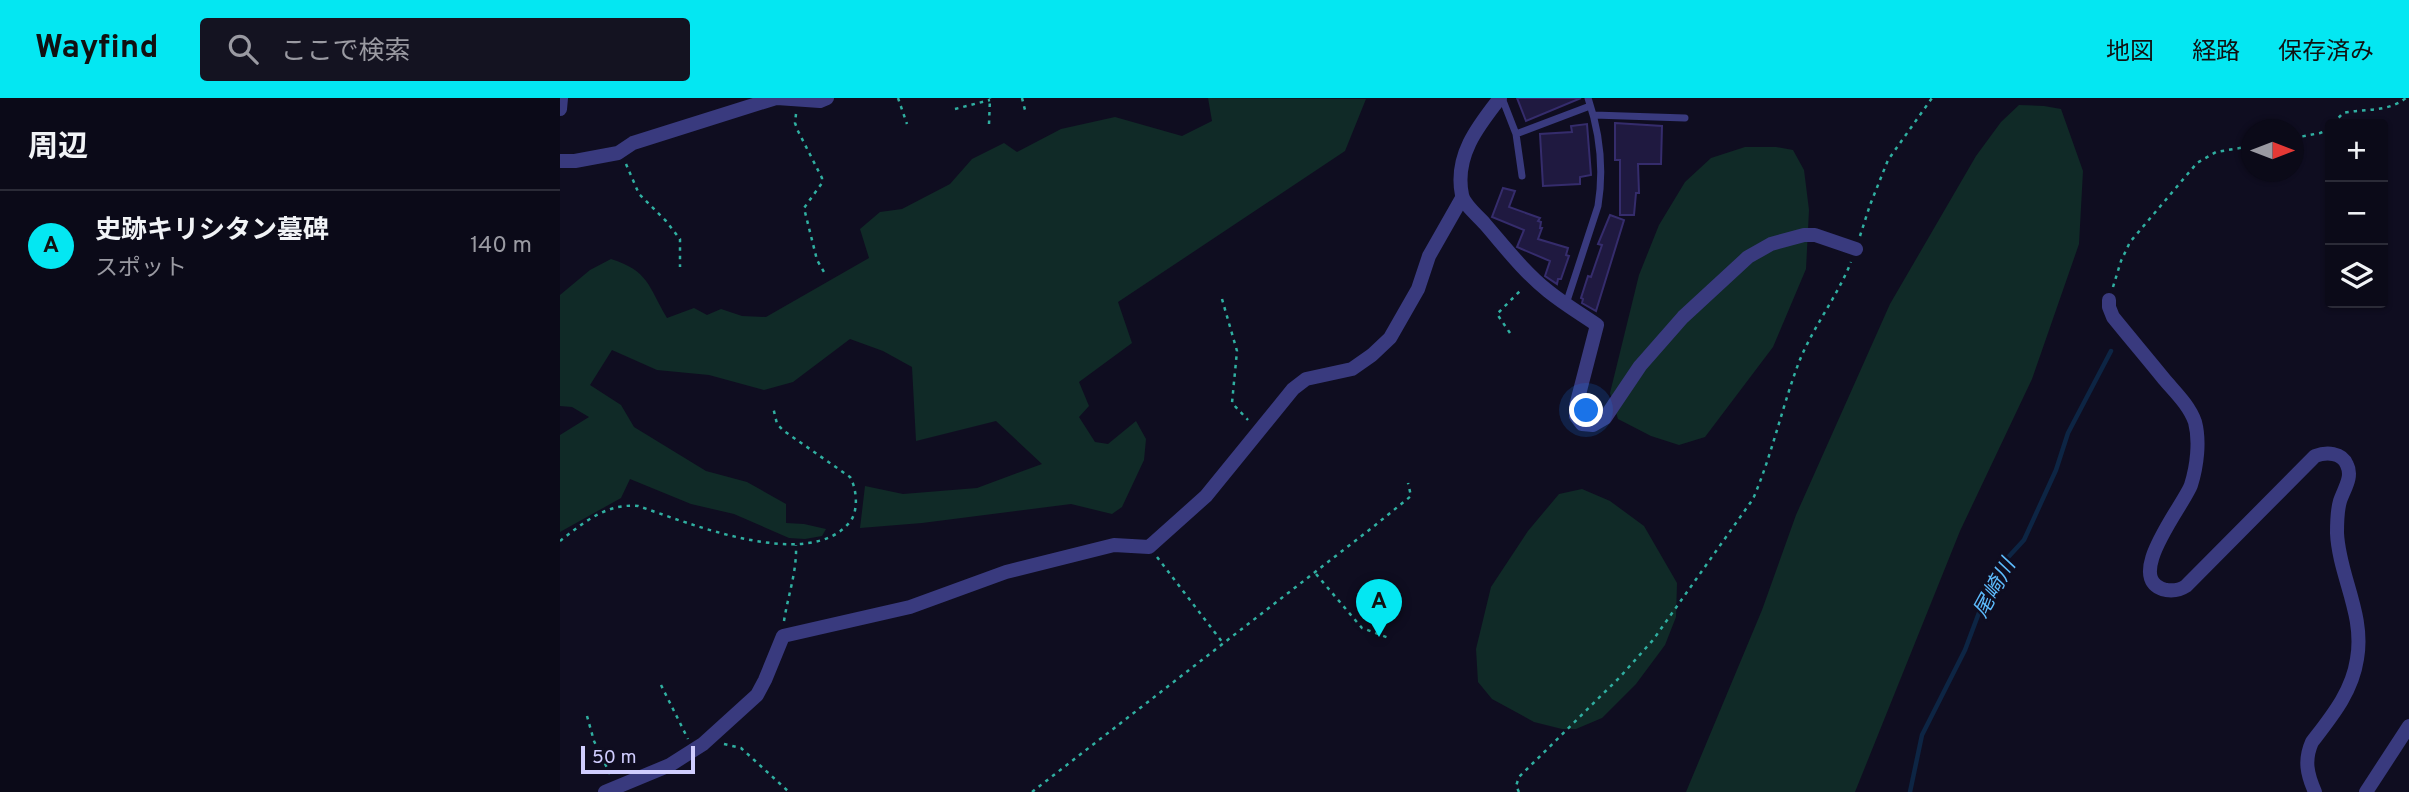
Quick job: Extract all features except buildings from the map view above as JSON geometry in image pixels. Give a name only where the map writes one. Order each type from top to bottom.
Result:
[{"type":"street","points":[[560,109],[561,98]]},
{"type":"street","points":[[560,161],[575,161],[621,151],[633,144],[776,98],[820,101],[827,98]]},
{"type":"street","points":[[611,789],[670,765],[700,746],[757,695],[783,636],[911,607],[1006,572],[1114,545],[1149,547],[1206,496],[1293,389],[1306,379],[1352,369],[1390,338],[1418,289],[1429,256],[1462,198],[1460,178],[1468,145],[1478,127],[1501,98]]},
{"type":"street","points":[[1462,198],[1534,279],[1597,325],[1576,416],[1582,424],[1593,425],[1605,418],[1640,366],[1683,317],[1748,257],[1771,244],[1804,235],[1815,235],[1856,249]]},
{"type":"street","points":[[2109,300],[2113,317],[2191,412],[2198,438],[2191,484],[2186,497],[2153,550],[2150,573],[2157,586],[2168,590],[2186,586],[2315,456],[2334,454],[2340,456],[2348,466],[2348,481],[2338,513],[2337,532],[2339,551],[2357,617],[2358,657],[2345,696],[2308,750],[2307,769],[2315,792]]},
{"type":"street","points":[[2366,792],[2409,726]]},
{"type":"lane","points":[[1501,98],[1516,134],[1522,176]]},
{"type":"lane","points":[[1516,134],[1589,102],[1594,115],[1601,190],[1566,304]]},
{"type":"lane","points":[[1594,115],[1685,118]]},
{"type":"path","points":[[898,98],[907,124]]},
{"type":"path","points":[[1022,98],[1026,114]]},
{"type":"path","points":[[1519,792],[1516,786],[1520,777],[1653,640],[1753,499],[1764,473],[1799,362],[1842,286],[1888,160],[1932,98]]},
{"type":"path","points":[[2338,119],[2343,113],[2382,110],[2397,105],[2406,98]]},
{"type":"path","points":[[955,108],[990,99],[989,124]]},
{"type":"path","points":[[803,100],[795,116],[795,123],[822,183],[804,208],[817,260],[824,272]]},
{"type":"path","points":[[2304,136],[2325,130]]},
{"type":"path","points":[[2109,300],[2130,242],[2197,163],[2216,152],[2241,148]]},
{"type":"path","points":[[621,151],[639,194],[680,239],[680,267]]},
{"type":"path","points":[[1510,334],[1497,314],[1534,279]]},
{"type":"path","points":[[1222,299],[1237,351],[1232,402],[1259,429]]},
{"type":"path","points":[[560,541],[611,506],[626,505],[638,506],[717,531],[774,545],[812,544],[848,525],[854,515],[856,492],[850,477],[794,439],[777,424],[773,407]]},
{"type":"path","points":[[1032,792],[1316,574],[1411,496],[1408,483]]},
{"type":"path","points":[[783,636],[787,596],[795,575],[796,545]]},
{"type":"path","points":[[1149,547],[1223,643]]},
{"type":"path","points":[[1316,574],[1362,628],[1389,638]]},
{"type":"path","points":[[661,685],[687,738],[700,746],[727,744],[741,748],[789,792]]},
{"type":"path","points":[[587,716],[611,789]]},
{"type":"green space","points":[[1208,98],[1366,99],[1345,151],[1118,302],[1132,343],[1079,382],[1089,406],[1079,417],[1095,442],[1108,444],[1136,421],[1146,439],[1144,460],[1122,507],[1112,514],[1071,504],[860,528],[865,486],[903,494],[977,488],[1042,464],[996,421],[916,441],[912,367],[883,351],[850,339],[793,382],[764,390],[709,375],[657,370],[612,350],[590,385],[621,405],[634,427],[706,471],[747,482],[786,504],[786,523],[826,529],[822,536],[789,538],[734,514],[691,504],[630,479],[621,498],[560,532],[560,435],[589,417],[572,407],[560,406],[560,295],[590,270],[611,259],[633,269],[651,288],[667,318],[694,308],[707,315],[721,309],[742,316],[766,317],[869,258],[860,229],[880,212],[902,209],[950,184],[972,159],[1004,143],[1017,152],[1061,129],[1115,117],[1182,136],[1212,121]]},
{"type":"green space","points":[[2019,105],[2061,109],[2083,171],[2079,244],[2032,379],[1960,531],[1855,792],[1686,792],[1762,610],[1796,515],[1890,304],[1976,156],[2001,122]]},
{"type":"green space","points":[[1745,147],[1793,150],[1804,170],[1809,210],[1806,269],[1773,347],[1705,437],[1679,445],[1651,436],[1618,419],[1610,393],[1639,275],[1659,225],[1685,182],[1711,158]]},
{"type":"green space","points":[[1582,489],[1610,501],[1644,526],[1677,583],[1676,617],[1665,645],[1636,684],[1602,718],[1576,729],[1562,729],[1534,722],[1492,699],[1478,682],[1476,649],[1491,587],[1528,531],[1559,494]]},
{"type":"waterway","name":"尾崎川","points":[[1910,792],[1922,735],[1965,650],[2001,565],[2024,540],[2056,470],[2068,433],[2111,351]]},
{"type":"place","name":"史跡キリシタン墓碑","points":[[1379,637]]}]
